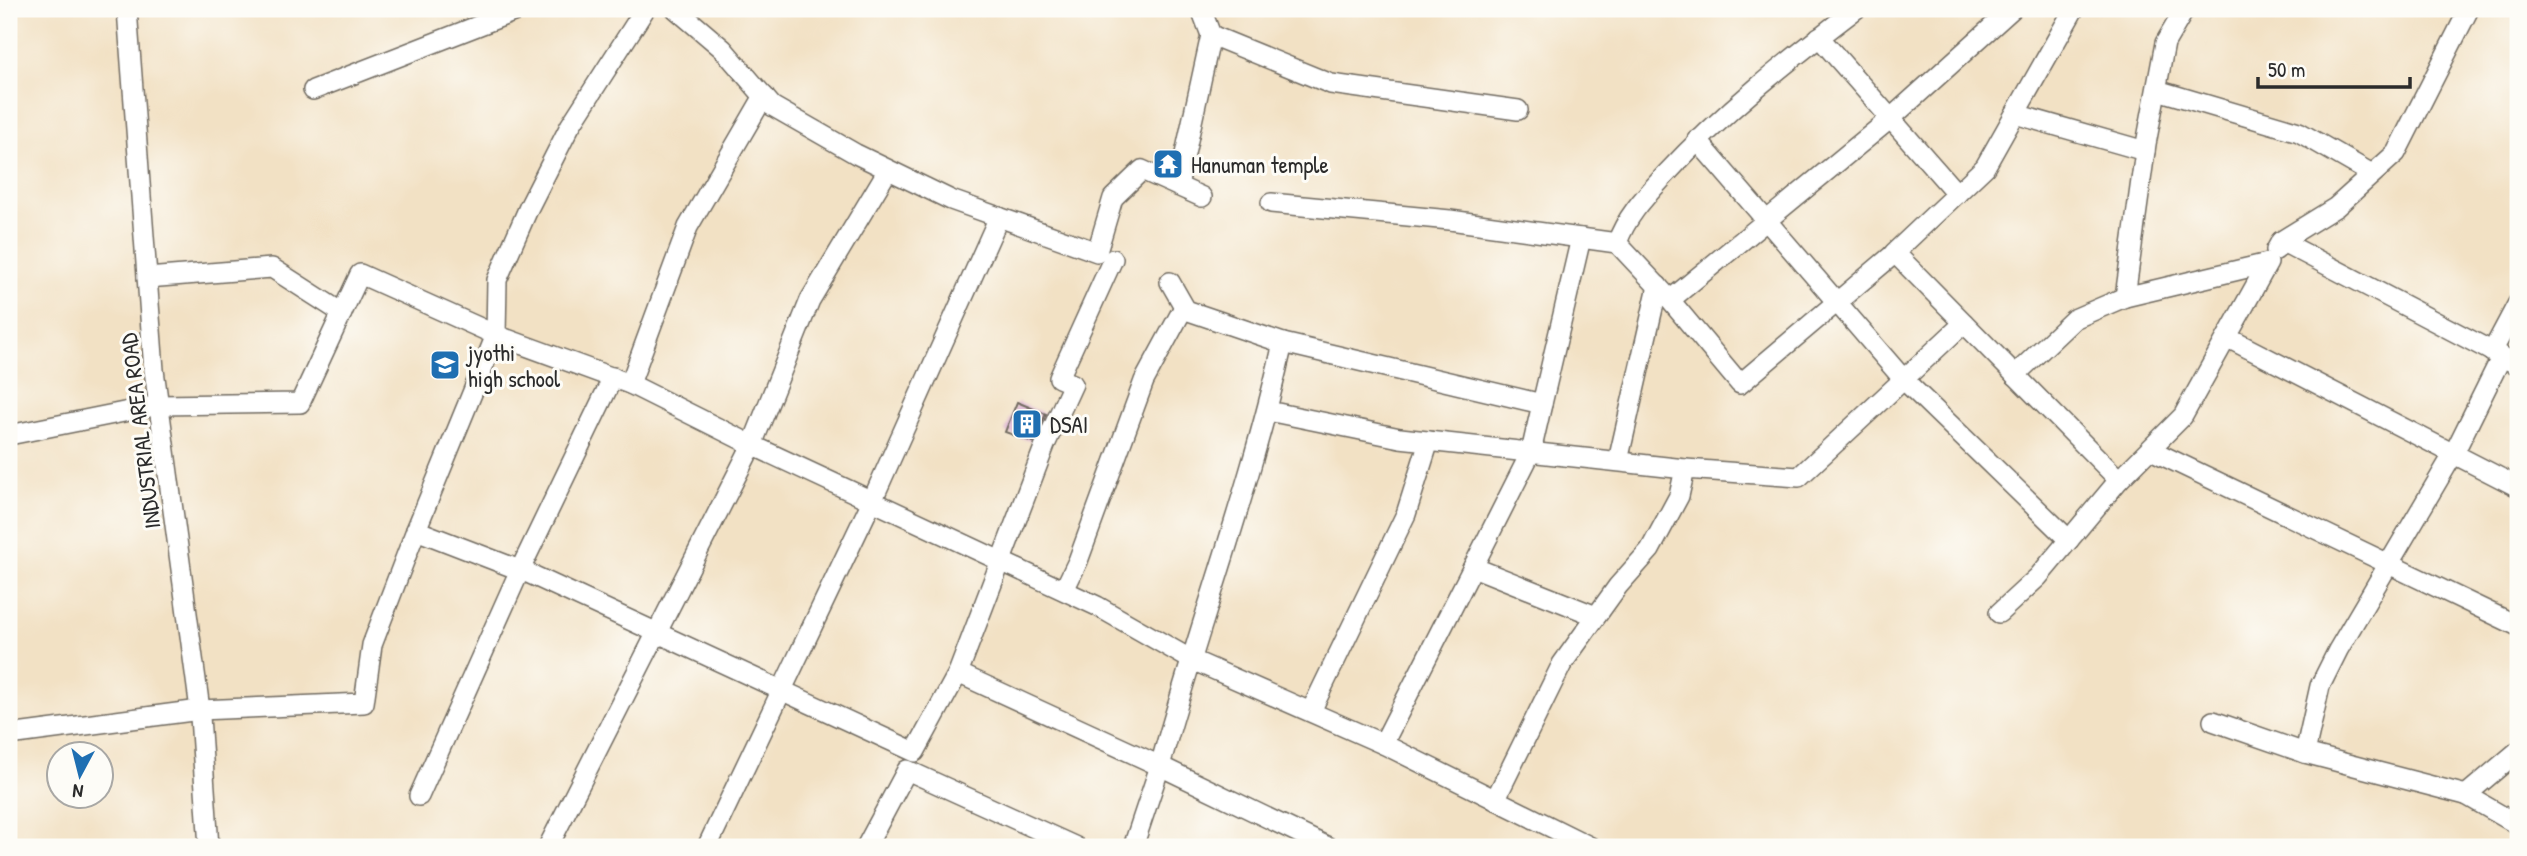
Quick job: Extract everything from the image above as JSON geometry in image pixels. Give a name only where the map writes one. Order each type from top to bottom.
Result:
[{"type":"street","name":"INDUSTRIAL AREA ROAD","points":[[127,9],[159,405],[200,710],[209,847]]},
{"type":"street","points":[[313,90],[521,9]]},
{"type":"street","points":[[9,736],[200,710],[364,703],[372,645],[496,335],[497,280],[529,207],[570,126],[645,9]]},
{"type":"street","points":[[676,9],[723,49],[772,106],[888,170],[951,200],[1097,252],[1113,198],[1142,170],[1202,197]]},
{"type":"street","points":[[1178,186],[1211,35],[1201,9]]},
{"type":"street","points":[[1617,243],[1626,219],[1697,140],[1856,9]]},
{"type":"street","points":[[1618,461],[1664,293],[1765,222],[1890,119],[2012,9]]},
{"type":"street","points":[[1271,203],[1450,220],[1617,243],[1664,293],[1740,384],[1894,253],[1985,167],[2074,9]]},
{"type":"street","points":[[2125,297],[2145,151],[2165,43],[2185,9]]},
{"type":"street","points":[[1999,613],[2038,577],[2119,480],[2183,416],[2281,241],[2336,207],[2396,153],[2469,9]]},
{"type":"street","points":[[1211,35],[1331,84],[1518,110]]},
{"type":"street","points":[[1819,37],[1957,194]]},
{"type":"street","points":[[2157,90],[2299,132],[2372,174]]},
{"type":"street","points":[[419,796],[520,570],[621,380],[688,226],[764,96]]},
{"type":"street","points":[[2015,114],[2145,151]]},
{"type":"street","points":[[1697,140],[1904,380],[2069,540]]},
{"type":"street","points":[[548,847],[752,445],[810,300],[888,170]]},
{"type":"street","points":[[707,847],[872,501],[999,217]]},
{"type":"street","points":[[1383,744],[1531,452],[1581,238]]},
{"type":"street","points":[[2281,241],[2504,358]]},
{"type":"street","points":[[1894,253],[2119,480]]},
{"type":"street","points":[[866,847],[958,673],[1045,445],[1073,384],[1059,378],[1113,259]]},
{"type":"street","points":[[2015,375],[2074,319],[2125,297],[2268,263]]},
{"type":"street","points":[[148,278],[272,268],[342,313]]},
{"type":"street","points":[[9,435],[159,405],[300,402],[360,274],[496,335],[621,380],[752,445],[1063,590],[1190,659],[1383,744],[1591,847]]},
{"type":"street","points":[[1170,282],[1186,310],[1283,343],[1542,404]]},
{"type":"street","points":[[2305,753],[2320,685],[2337,650],[2390,565],[2454,453],[2504,358],[2518,303]]},
{"type":"street","points":[[1063,590],[1078,561],[1144,381],[1184,307]]},
{"type":"street","points":[[1268,411],[1399,438],[1685,469],[1799,477],[1964,323]]},
{"type":"street","points":[[2228,338],[2518,487]]},
{"type":"street","points":[[1133,847],[1268,411],[1283,343]]},
{"type":"street","points":[[1311,711],[1406,514],[1429,441]]},
{"type":"street","points":[[2151,450],[2518,626]]},
{"type":"street","points":[[1495,800],[1562,664],[1650,550],[1679,496],[1685,469]]},
{"type":"street","points":[[416,530],[520,570],[782,691],[1076,847]]},
{"type":"street","points":[[1473,566],[1597,616]]},
{"type":"street","points":[[958,673],[1328,847]]},
{"type":"street","points":[[2213,721],[2305,753],[2466,795],[2518,825]]},
{"type":"street","points":[[2466,795],[2518,751]]},
{"type":"building","name":"DSAI","points":[[1017,402],[1046,414],[1033,442],[1005,432]]},
{"type":"place","name":"Hanuman temple","points":[[1168,164]]},
{"type":"place","name":"jyothi high school","points":[[445,365]]},
{"type":"place","name":"DSAI","points":[[1027,424]]}]
